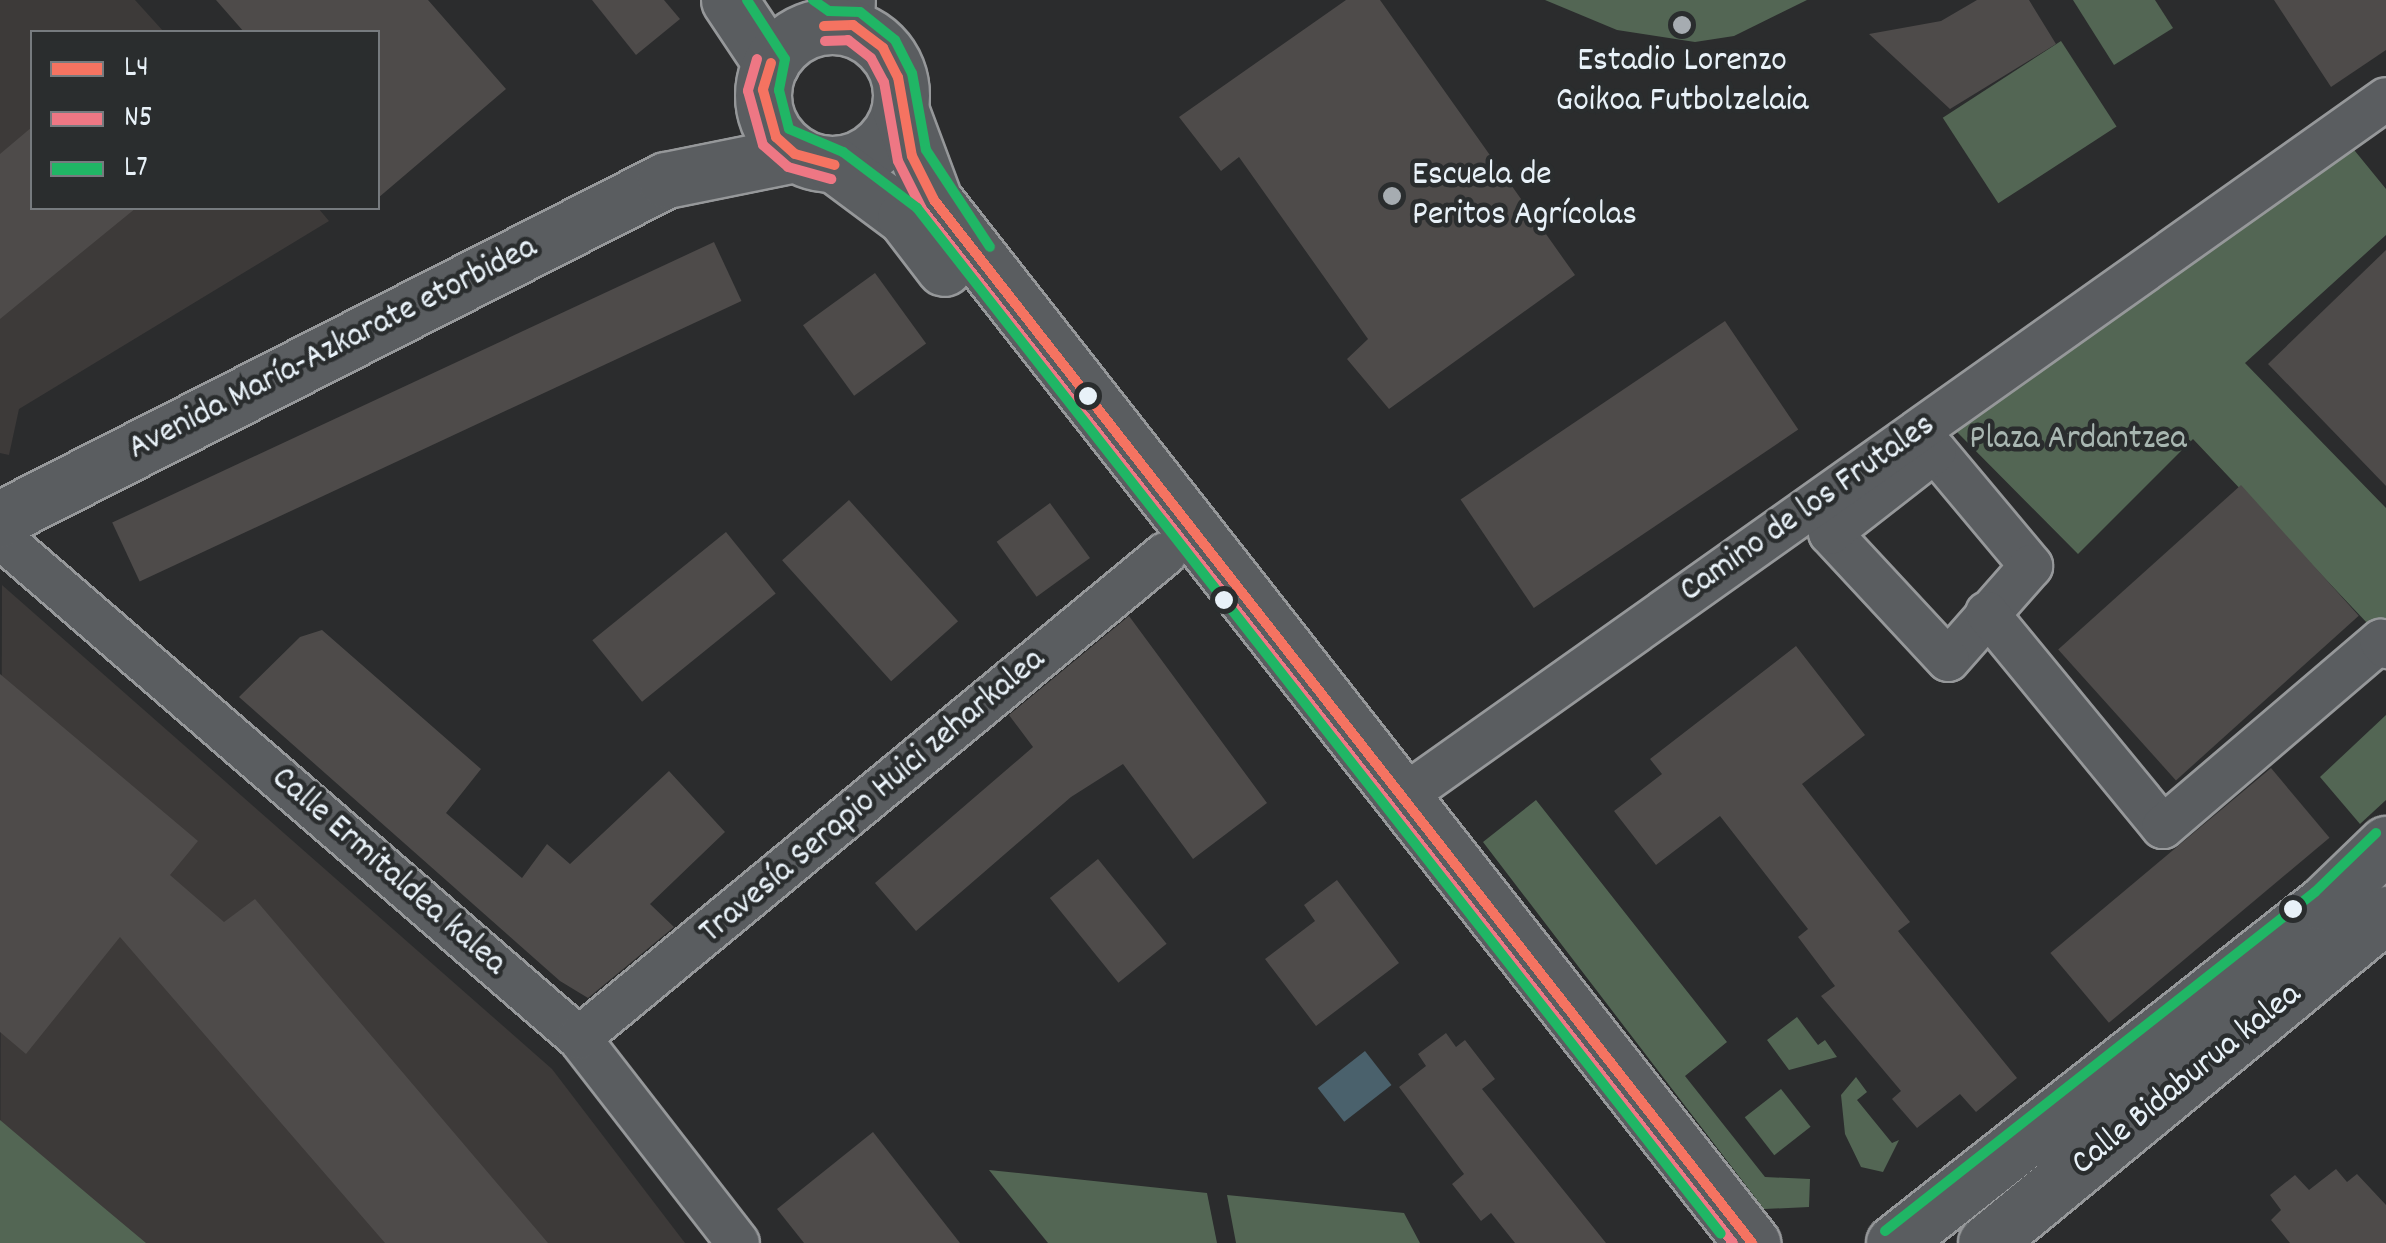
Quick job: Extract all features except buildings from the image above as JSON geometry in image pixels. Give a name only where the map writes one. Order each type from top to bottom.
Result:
[{"type":"main road","points":[[730,0],[767,76],[776,137],[905,217],[1165,554],[1710,1243]]},
{"type":"main road","points":[[767,76],[784,45],[829,13],[891,62],[900,109],[934,200],[1752,1243]]},
{"type":"main road","name":"Avenida María-Azkarate etorbidea","points":[[0,520],[666,180],[767,76]]},
{"type":"main road","points":[[815,160],[864,157],[888,137],[900,109]]},
{"type":"main road","name":"Avenida María-Azkarate etorbidea","points":[[666,180],[815,160]]},
{"type":"main road","name":"Calle Bidaburua kalea","points":[[1894,1243],[2325,904],[2386,844]]},
{"type":"main road","name":"Calle Bidaburua kalea","points":[[1986,1243],[2386,914]]},
{"type":"street","name":"Camino de los Frutales","points":[[1425,780],[2386,98]]},
{"type":"street","points":[[1935,452],[2030,566],[1987,613],[1948,660],[1830,533],[1935,452]]},
{"type":"street","name":"Calle Ermitaldea kalea","points":[[0,537],[579,1038],[738,1243]]},
{"type":"street","name":"Travesía Serapio Huici zeharkalea","points":[[579,1038],[1165,554]]},
{"type":"street","points":[[1987,613],[2164,827],[2381,642],[2386,646]]},
{"type":"shaded area","points":[[0,0],[135,0],[162,30],[30,30],[30,210],[320,210],[329,221],[19,409],[9,455],[0,453]]},
{"type":"shaded area","points":[[2,585],[552,1069],[685,1243],[0,1243]]},
{"type":"green space","name":"Estadio Lorenzo Goikoa Futbolzelaia","points":[[1545,0],[1807,0],[1734,36],[1695,42],[1617,30]]},
{"type":"green space","points":[[2073,0],[2155,0],[2173,28],[2114,65]]},
{"type":"green space","points":[[2061,41],[2117,127],[1998,203],[1943,118]]},
{"type":"green space","name":"Plaza Ardantzea","points":[[2346,140],[2386,189],[2386,235],[2245,363],[2386,508],[2386,643],[2193,439],[2078,554],[1956,431]]},
{"type":"green space","points":[[2386,715],[2386,800],[2360,824],[2320,777]]},
{"type":"green space","points":[[1536,800],[1727,1042],[1685,1076],[1765,1177],[1810,1179],[1809,1207],[1764,1209],[1483,842]]},
{"type":"green space","points":[[1797,1017],[1818,1045],[1825,1040],[1837,1057],[1789,1070],[1767,1040]]},
{"type":"green space","points":[[1856,1077],[1867,1092],[1857,1100],[1892,1143],[1899,1140],[1883,1172],[1861,1167],[1845,1134],[1841,1095]]},
{"type":"green space","points":[[1781,1089],[1811,1127],[1774,1155],[1745,1117]]},
{"type":"green space","points":[[0,1120],[91,1197],[146,1243],[0,1243]]},
{"type":"green space","points":[[989,1170],[1207,1193],[1217,1243],[1048,1243]]},
{"type":"green space","points":[[1227,1195],[1404,1213],[1420,1243],[1236,1243]]},
{"type":"water","points":[[1365,1051],[1391,1085],[1344,1122],[1318,1088]]},
{"type":"transit line","name":"L7","points":[[747,0],[785,59],[779,90],[789,129],[843,152],[917,208],[1721,1234]]},
{"type":"transit line","name":"L7","points":[[813,0],[829,11],[860,12],[895,40],[912,73],[926,150],[990,247]]},
{"type":"transit line","name":"L4","points":[[824,26],[853,25],[883,48],[898,77],[912,156],[934,200],[1752,1243]]},
{"type":"transit line","name":"N5","points":[[825,41],[848,40],[871,58],[884,82],[898,161],[922,209],[1733,1243]]},
{"type":"transit line","name":"N5","points":[[757,59],[748,91],[763,145],[788,167],[831,179]]},
{"type":"transit line","name":"L4","points":[[771,63],[763,90],[776,137],[795,154],[835,165]]},
{"type":"transit line","name":"L7","points":[[1885,1231],[2315,892],[2376,833]]},
{"type":"place","name":"Estadio Lorenzo Goikoa Futbolzelaia","points":[[1682,25]]},
{"type":"place","name":"Escuela de Peritos Agrícolas","points":[[1392,196]]}]
